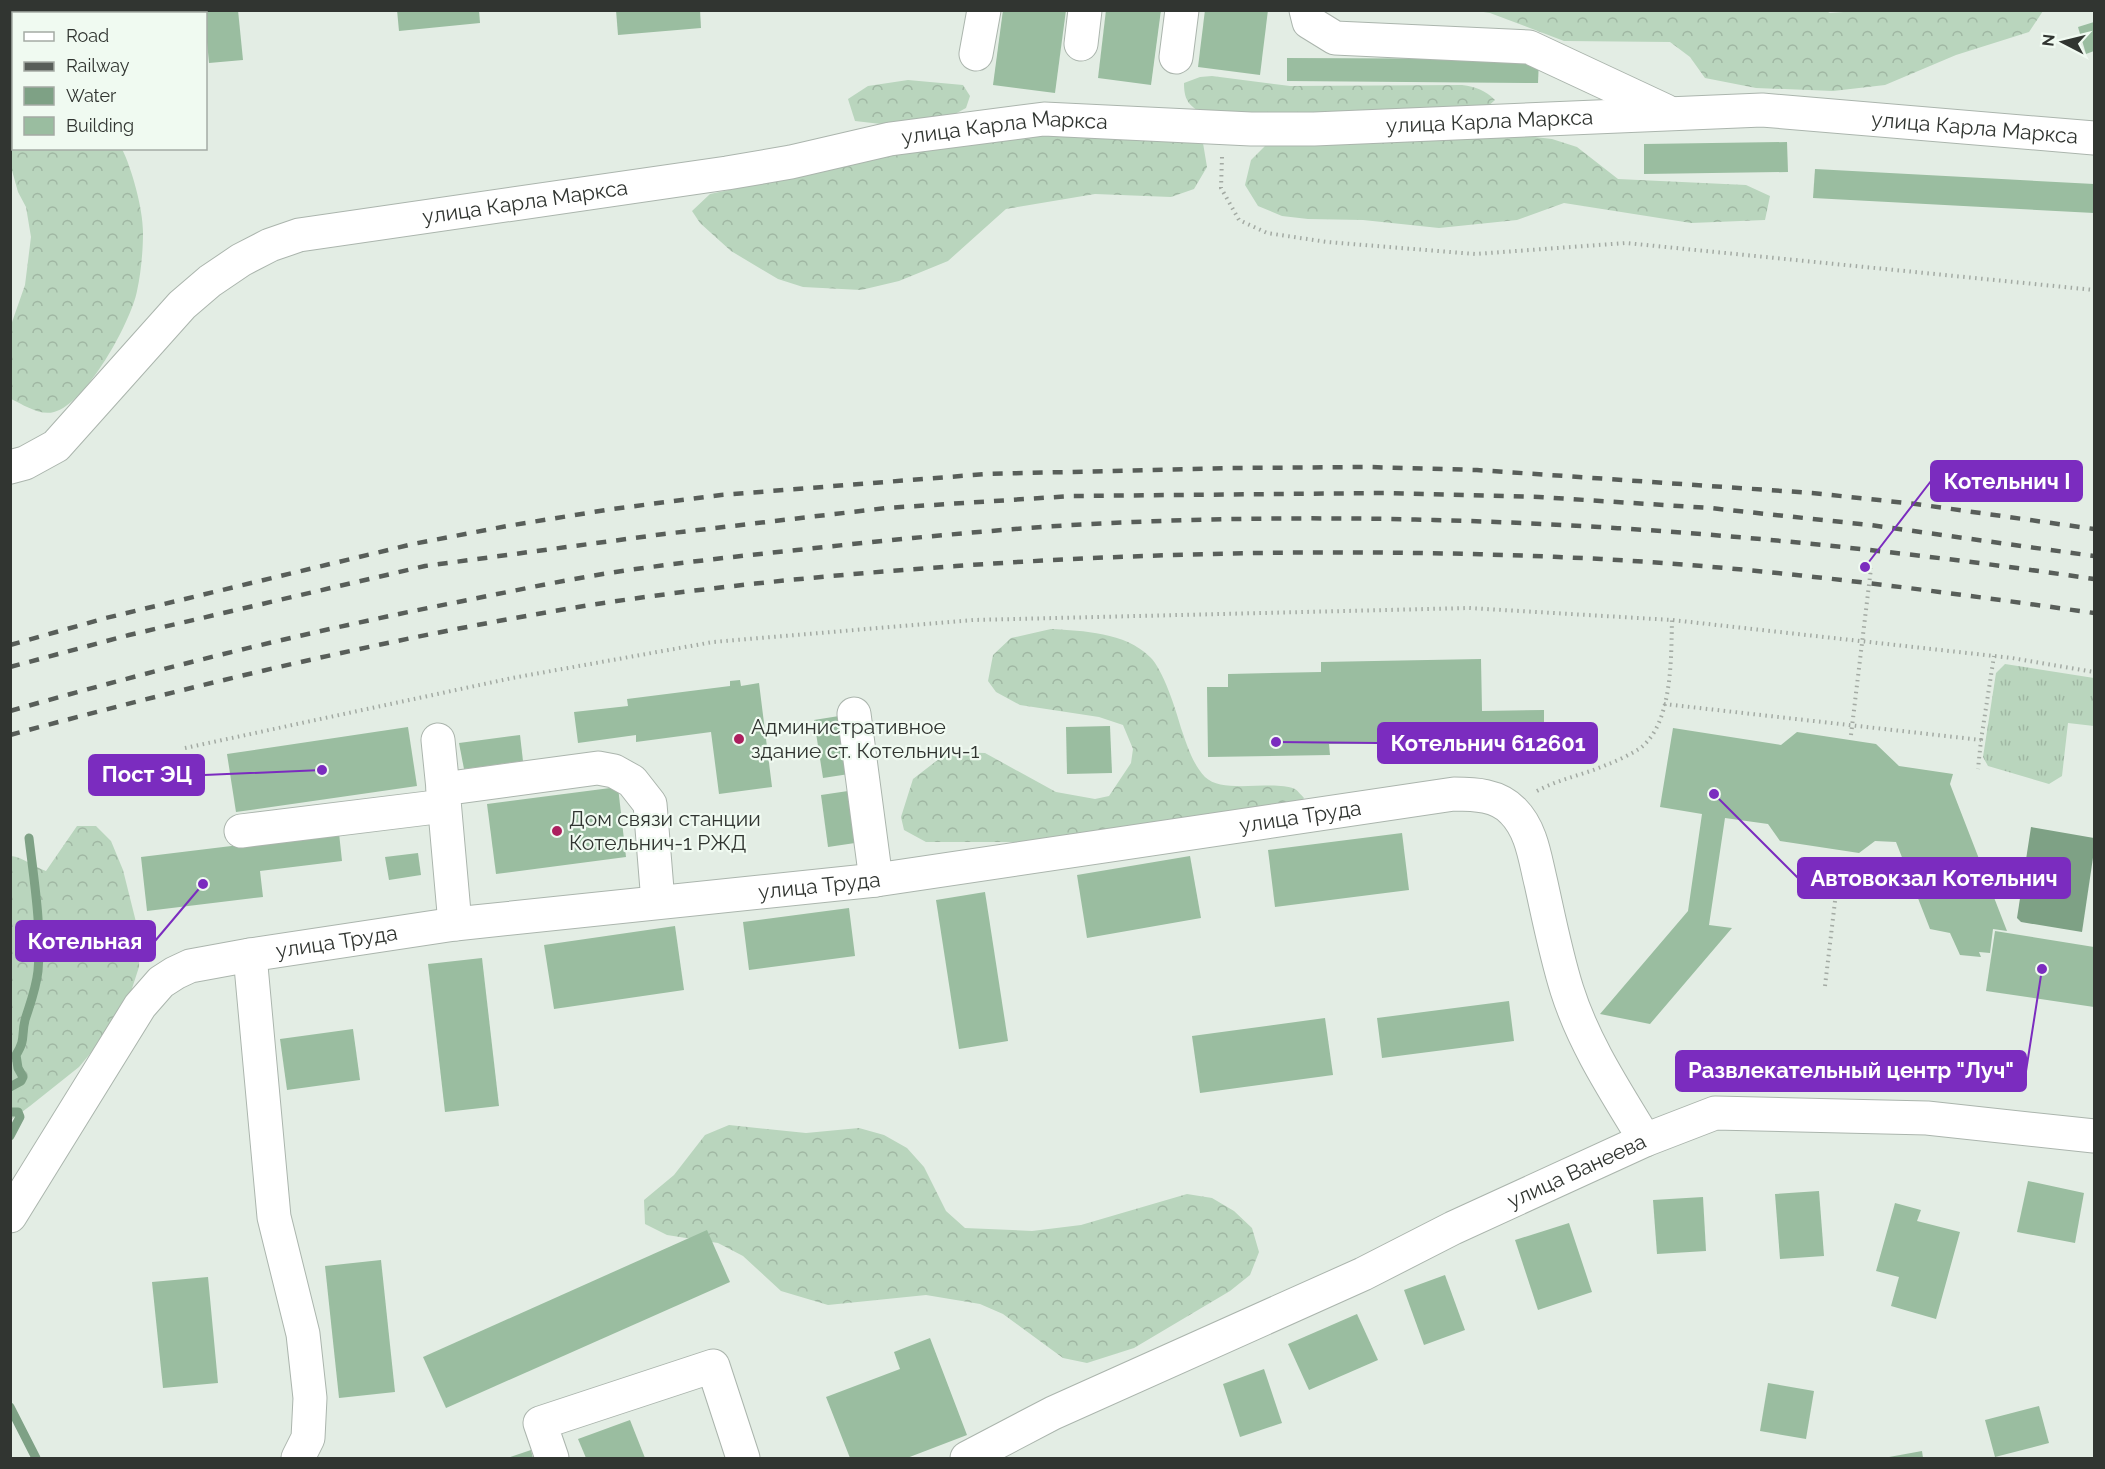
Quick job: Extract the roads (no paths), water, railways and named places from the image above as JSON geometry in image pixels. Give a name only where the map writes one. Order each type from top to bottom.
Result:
[{"type":"street","points":[[976,54],[984,10]]},
{"type":"street","points":[[1081,44],[1085,10]]},
{"type":"street","points":[[1176,57],[1182,10]]},
{"type":"street","points":[[1306,10],[1309,22],[1335,38],[1529,47],[1669,113]]},
{"type":"street","name":"улица Карла Маркса","points":[[10,467],[24,463],[56,446],[167,322],[210,281],[241,260],[270,245],[299,235],[727,173],[791,162],[890,139],[1044,119],[1224,128],[1314,129],[1762,110],[2094,138]]},
{"type":"street","points":[[854,714],[876,880]]},
{"type":"street","points":[[438,740],[455,924]]},
{"type":"street","points":[[241,831],[444,798],[598,768],[614,771],[632,781],[650,804],[658,902]]},
{"type":"street","name":"улица Труда","points":[[303,1448],[310,1398],[303,1334],[274,1217],[249,955],[455,924],[876,880],[1454,794],[1487,796],[1514,811],[1529,837],[1567,991],[1588,1044],[1645,1140]]},
{"type":"street","points":[[10,1216],[140,1006],[161,982],[190,966],[249,955]]},
{"type":"street","name":"улица Ванеева","points":[[967,1458],[1053,1413],[1363,1274],[1453,1228],[1645,1140],[1715,1113],[1927,1118],[2094,1136]]},
{"type":"street","points":[[552,1458],[540,1422],[713,1366],[743,1458]]},
{"type":"water","points":[[2031,827],[2094,838],[2082,932],[2021,922],[2017,918]]},
{"type":"waterway","points":[[10,1087],[21,1081],[23,1077],[18,1068],[16,1055],[22,1041],[38,971],[38,921],[29,838]]},
{"type":"waterway","points":[[10,1112],[18,1112],[20,1117],[10,1136]]},
{"type":"waterway","points":[[10,1407],[36,1458]]},
{"type":"railway","points":[[10,645],[106,618],[413,544],[507,526],[721,495],[986,474],[1232,468],[1369,467],[1477,470],[1812,493],[1916,504],[2094,529]]},
{"type":"railway","points":[[10,667],[129,635],[425,566],[664,534],[886,508],[1072,496],[1384,493],[1539,497],[1710,508],[1870,525],[2094,556]]},
{"type":"railway","points":[[10,711],[179,665],[292,638],[587,577],[671,564],[831,546],[1071,525],[1327,518],[1584,526],[1840,547],[2094,579]]},
{"type":"railway","points":[[10,735],[292,664],[435,633],[578,607],[767,582],[1036,561],[1197,554],[1359,552],[1601,559],[1787,574],[2094,613]]},
{"type":"place","name":"Котельнич I","points":[[1865,567]]},
{"type":"place","name":"Административное здание ст. Котельнич-1","points":[[739,739]]},
{"type":"place","name":"Котельнич 612601","points":[[1276,742]]},
{"type":"place","name":"Пост ЭЦ","points":[[322,770]]},
{"type":"place","name":"Автовокзал Котельнич","points":[[1714,794]]},
{"type":"place","name":"Дом связи станции Котельнич-1 РЖД","points":[[557,831]]},
{"type":"place","name":"Котельная","points":[[203,884]]},
{"type":"place","name":"Развлекательный центр \"Луч\"","points":[[2042,969]]}]
